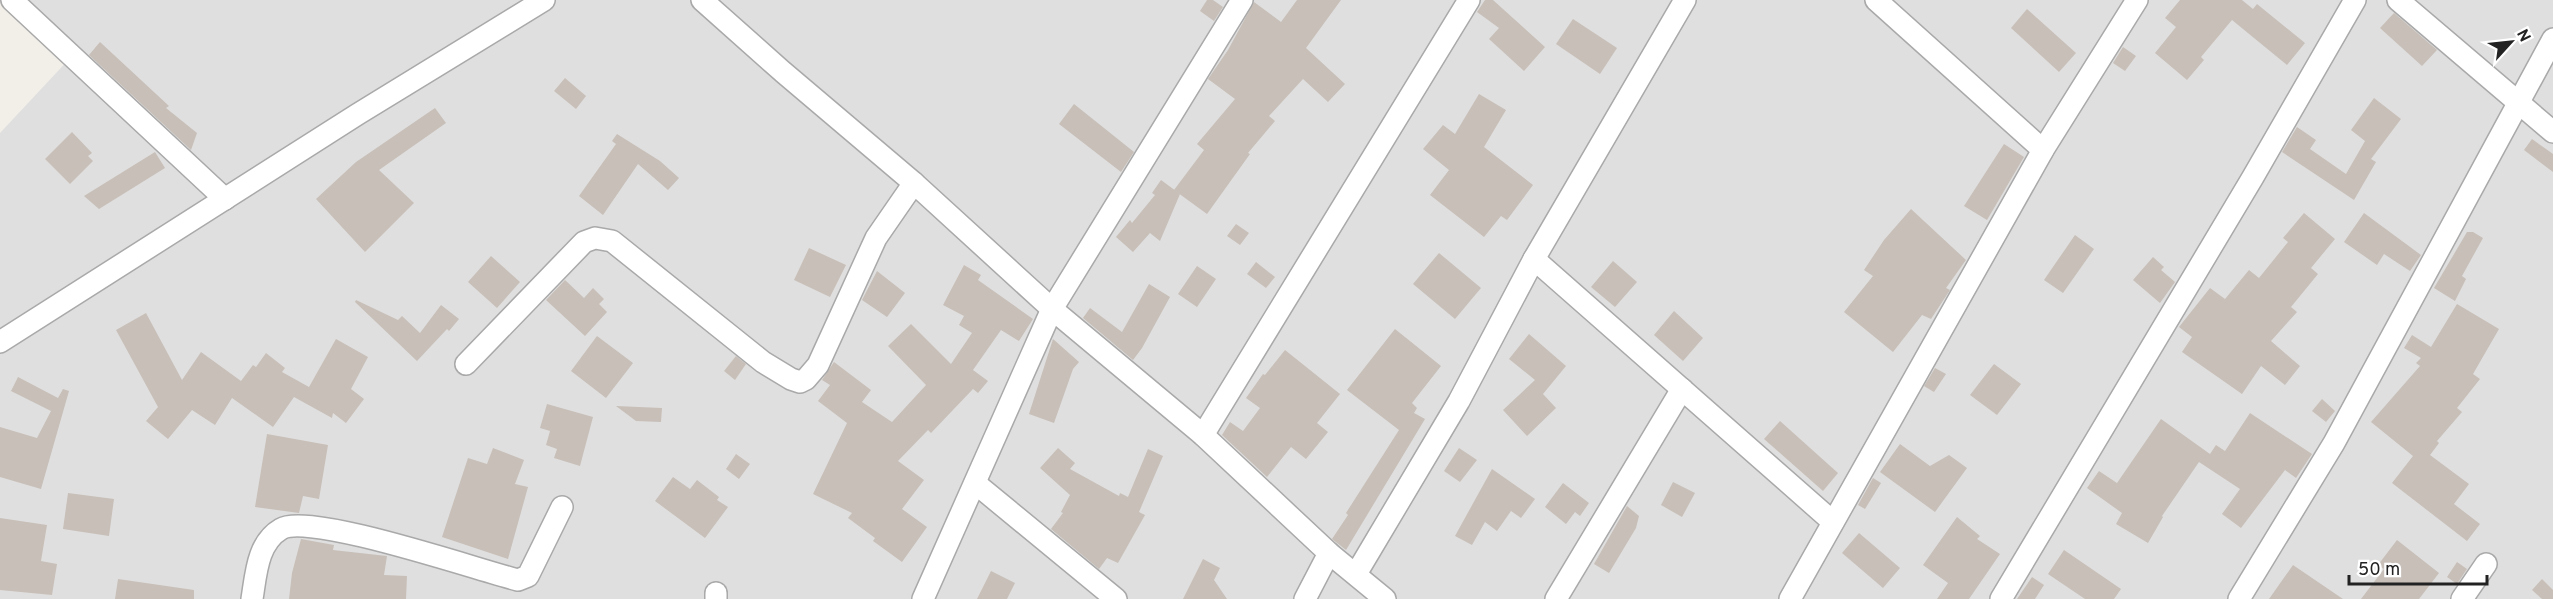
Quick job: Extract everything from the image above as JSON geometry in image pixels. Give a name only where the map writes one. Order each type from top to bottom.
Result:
[{"type":"street","points":[[12,0],[225,199]]},
{"type":"street","points":[[702,0],[774,65],[914,183],[1052,309],[1203,435],[1329,553],[1385,599]]},
{"type":"street","points":[[923,599],[1052,309],[1242,0]]},
{"type":"street","points":[[1203,435],[1469,0]]},
{"type":"street","points":[[1356,574],[1459,401],[1534,259],[1685,0]]},
{"type":"street","points":[[1876,0],[2043,150]]},
{"type":"street","points":[[1790,599],[2043,150],[2137,0]]},
{"type":"street","points":[[2001,599],[2253,177],[2355,0]]},
{"type":"street","points":[[2398,0],[2553,132]]},
{"type":"street","points":[[0,342],[528,3]]},
{"type":"street","points":[[2239,599],[2334,443],[2553,39]]},
{"type":"street","points":[[466,364],[584,242],[595,238],[612,241],[763,362],[800,382],[806,379],[818,365],[876,237],[914,183]]},
{"type":"street","points":[[1534,259],[1833,522]]},
{"type":"street","points":[[1556,599],[1682,389]]},
{"type":"street","points":[[975,483],[1116,599]]},
{"type":"street","points":[[252,599],[259,558],[264,547],[273,535],[290,525],[321,527],[406,547],[518,580],[528,576],[562,507]]},
{"type":"street","points":[[1305,599],[1329,553]]},
{"type":"street","points":[[2462,599],[2486,564]]},
{"type":"shaded area","points":[[12,0],[2553,0],[2553,599],[0,599],[0,133],[72,56]]},
{"type":"building","points":[[1207,0],[1213,0],[1223,7],[1214,21],[1200,11]]},
{"type":"building","points":[[1297,0],[1341,0],[1306,48],[1345,84],[1328,102],[1303,79],[1269,116],[1275,121],[1248,153],[1250,154],[1207,214],[1174,190],[1204,150],[1197,144],[1235,99],[1208,79],[1228,50],[1254,2],[1281,22]]},
{"type":"building","points":[[1485,0],[1493,0],[1545,47],[1524,71],[1489,39],[1499,28],[1477,12]]},
{"type":"building","points":[[2180,0],[2242,0],[2253,9],[2257,4],[2305,43],[2287,65],[2232,20],[2201,57],[2204,60],[2187,80],[2155,53],[2176,27],[2165,18]]},
{"type":"building","points":[[2027,9],[2076,53],[2059,72],[2011,28]]},
{"type":"building","points":[[2394,13],[2437,50],[2422,66],[2380,28]]},
{"type":"building","points":[[1573,19],[1617,48],[1600,74],[1556,44]]},
{"type":"building","points":[[100,42],[169,106],[166,108],[197,133],[191,150],[89,55]]},
{"type":"building","points":[[2123,47],[2136,56],[2125,71],[2113,63]]},
{"type":"building","points":[[565,78],[586,96],[576,109],[554,91]]},
{"type":"building","points":[[1479,94],[1506,110],[1484,147],[1533,185],[1507,220],[1501,216],[1484,237],[1430,195],[1449,170],[1423,149],[1443,125],[1455,134]]},
{"type":"building","points":[[2374,98],[2401,119],[2371,159],[2376,162],[2354,200],[2282,152],[2297,127],[2316,140],[2310,149],[2346,174],[2365,141],[2351,130]]},
{"type":"building","points":[[1074,104],[1134,152],[1121,172],[1059,124]]},
{"type":"building","points":[[435,108],[446,123],[379,170],[414,203],[365,252],[316,199],[356,162]]},
{"type":"building","points":[[72,132],[92,153],[88,156],[93,161],[70,184],[45,159]]},
{"type":"building","points":[[617,134],[660,161],[679,178],[668,190],[638,164],[603,215],[579,196],[616,144],[612,141]]},
{"type":"building","points":[[2532,139],[2553,154],[2553,172],[2524,150]]},
{"type":"building","points":[[2004,144],[2024,157],[1987,220],[1964,206]]},
{"type":"building","points":[[155,152],[165,168],[99,209],[84,196]]},
{"type":"building","points":[[1161,180],[1180,194],[1160,241],[1150,233],[1133,252],[1116,237],[1130,220],[1132,223],[1155,195],[1152,193]]},
{"type":"building","points":[[1911,209],[1966,260],[1946,288],[1950,290],[1931,319],[1922,315],[1893,352],[1844,312],[1873,276],[1864,270],[1884,240]]},
{"type":"building","points":[[2304,213],[2335,239],[2311,268],[2318,274],[2291,307],[2297,312],[2271,341],[2300,366],[2285,385],[2261,366],[2242,394],[2182,352],[2192,337],[2179,327],[2210,288],[2225,299],[2249,270],[2259,278],[2288,242],[2283,238]]},
{"type":"building","points":[[2364,213],[2421,255],[2410,271],[2384,254],[2377,265],[2344,242]]},
{"type":"building","points":[[1236,224],[1249,233],[1240,245],[1227,236]]},
{"type":"building","points":[[2467,232],[2473,232],[2483,238],[2462,276],[2466,279],[2455,301],[2434,288]]},
{"type":"building","points":[[2075,235],[2094,249],[2063,293],[2044,280]]},
{"type":"building","points":[[809,248],[846,265],[830,297],[794,280]]},
{"type":"building","points":[[1439,253],[1481,288],[1455,319],[1413,284]]},
{"type":"building","points":[[491,256],[520,282],[497,308],[468,282]]},
{"type":"building","points":[[2153,257],[2164,267],[2161,270],[2175,282],[2160,303],[2133,280]]},
{"type":"building","points":[[1613,261],[1637,282],[1615,307],[1591,287]]},
{"type":"building","points":[[1256,262],[1275,277],[1266,288],[1247,274]]},
{"type":"building","points":[[964,265],[981,275],[978,280],[1033,319],[1019,341],[1001,330],[973,370],[988,381],[978,393],[973,389],[931,433],[928,430],[898,461],[924,480],[902,509],[927,527],[902,562],[873,541],[875,538],[848,518],[852,513],[813,494],[847,423],[818,401],[830,385],[822,380],[834,362],[871,390],[862,402],[892,422],[926,385],[888,346],[911,324],[951,364],[972,333],[959,325],[964,316],[943,305]]},
{"type":"building","points":[[1197,266],[1216,279],[1197,307],[1178,294]]},
{"type":"building","points":[[877,271],[905,293],[887,317],[862,300]]},
{"type":"building","points":[[565,280],[584,298],[593,288],[604,299],[599,304],[607,312],[585,336],[546,300]]},
{"type":"building","points":[[1149,284],[1170,297],[1133,360],[1083,318],[1090,308],[1122,332]]},
{"type":"building","points":[[356,300],[398,320],[402,316],[420,333],[441,305],[459,319],[417,361],[355,302]]},
{"type":"building","points":[[2457,304],[2499,329],[2473,374],[2480,379],[2457,408],[2462,412],[2437,441],[2439,443],[2430,455],[2469,484],[2454,504],[2480,524],[2467,541],[2392,483],[2413,456],[2371,422],[2420,366],[2416,363],[2421,358],[2404,348],[2412,335],[2431,347]]},
{"type":"building","points":[[1674,311],[1703,338],[1683,361],[1654,335]]},
{"type":"building","points":[[146,313],[182,380],[201,352],[241,381],[253,365],[256,367],[266,353],[285,368],[282,372],[309,387],[336,339],[368,357],[351,389],[364,399],[346,423],[333,413],[332,418],[294,397],[273,427],[232,398],[215,425],[192,410],[168,439],[146,421],[158,407],[116,330]]},
{"type":"building","points":[[1395,329],[1441,366],[1412,403],[1417,408],[1414,413],[1425,419],[1346,550],[1332,539],[1399,430],[1347,390]]},
{"type":"building","points":[[1529,334],[1566,366],[1543,394],[1556,408],[1527,436],[1503,410],[1535,380],[1509,359]]},
{"type":"building","points":[[597,336],[633,363],[606,398],[571,371]]},
{"type":"building","points":[[1053,339],[1079,362],[1073,369],[1054,423],[1029,414]]},
{"type":"building","points":[[1285,350],[1340,394],[1317,423],[1328,432],[1306,459],[1291,447],[1267,477],[1222,435],[1230,422],[1243,431],[1260,408],[1246,398],[1263,374],[1265,375]]},
{"type":"building","points":[[736,356],[746,364],[735,380],[724,371]]},
{"type":"building","points":[[1994,364],[2021,384],[1997,415],[1970,395]]},
{"type":"building","points":[[1935,368],[1946,374],[1934,392],[1924,386]]},
{"type":"building","points":[[18,377],[58,398],[63,389],[69,391],[41,489],[0,477],[0,427],[37,438],[51,411],[11,391]]},
{"type":"building","points":[[2322,399],[2335,411],[2326,422],[2312,411]]},
{"type":"building","points":[[547,404],[593,417],[580,466],[554,458],[557,449],[546,445],[550,431],[540,428]]},
{"type":"building","points":[[616,406],[662,408],[661,422],[636,421]]},
{"type":"building","points":[[2250,413],[2312,454],[2296,478],[2285,470],[2241,528],[2222,514],[2240,489],[2199,462],[2162,516],[2148,543],[2116,524],[2122,513],[2087,488],[2099,471],[2117,483],[2161,419],[2210,454],[2216,445],[2225,451]]},
{"type":"building","points":[[1780,421],[1838,473],[1823,491],[1764,439]]},
{"type":"building","points":[[267,434],[328,445],[319,499],[303,496],[299,513],[255,507]]},
{"type":"building","points":[[1900,444],[1930,466],[1949,455],[1967,468],[1935,512],[1880,472]]},
{"type":"building","points":[[493,448],[524,460],[515,484],[528,487],[508,559],[442,537],[468,458],[487,464]]},
{"type":"building","points":[[1058,448],[1075,463],[1070,469],[1119,496],[1120,493],[1128,497],[1148,449],[1163,456],[1139,512],[1145,515],[1118,563],[1107,558],[1099,569],[1051,529],[1063,513],[1061,512],[1070,495],[1040,468]]},
{"type":"building","points":[[1459,448],[1477,460],[1460,482],[1444,471]]},
{"type":"building","points":[[736,454],[750,464],[739,479],[726,469]]},
{"type":"building","points":[[1492,469],[1535,499],[1521,518],[1511,511],[1497,531],[1485,522],[1472,545],[1455,536]]},
{"type":"building","points":[[673,477],[690,489],[697,480],[719,497],[717,500],[728,507],[705,538],[655,501]]},
{"type":"building","points":[[1873,478],[1881,483],[1865,509],[1858,505]]},
{"type":"building","points":[[1673,482],[1695,493],[1682,517],[1661,505]]},
{"type":"building","points":[[1563,483],[1589,503],[1580,516],[1575,512],[1566,524],[1545,507]]},
{"type":"building","points":[[68,493],[114,499],[109,536],[63,529]]},
{"type":"building","points":[[1627,506],[1639,516],[1636,528],[1609,573],[1594,564]]},
{"type":"building","points":[[1957,517],[1980,536],[1977,539],[2000,554],[1969,599],[1937,599],[1948,583],[1923,565]]},
{"type":"building","points":[[0,518],[47,525],[41,561],[57,564],[52,595],[0,590]]},
{"type":"building","points":[[1859,533],[1900,568],[1883,588],[1842,553]]},
{"type":"building","points":[[301,539],[334,545],[333,550],[387,556],[384,575],[407,576],[406,599],[289,599],[292,573]]},
{"type":"building","points":[[2397,540],[2439,573],[2419,599],[2361,599],[2384,569],[2378,565]]},
{"type":"building","points":[[2064,550],[2121,589],[2114,599],[2085,599],[2048,574]]},
{"type":"building","points":[[1203,559],[1220,568],[1214,580],[1227,599],[1183,599]]},
{"type":"building","points":[[2457,562],[2467,569],[2457,584],[2447,577]]},
{"type":"building","points":[[2293,565],[2343,599],[2269,599]]},
{"type":"building","points":[[991,571],[1015,583],[1007,599],[977,599]]},
{"type":"building","points":[[2032,577],[2044,585],[2035,599],[2017,599]]},
{"type":"building","points":[[118,579],[194,590],[194,599],[115,599]]},
{"type":"building","points":[[2542,579],[2553,590],[2553,599],[2542,599],[2532,590]]}]
